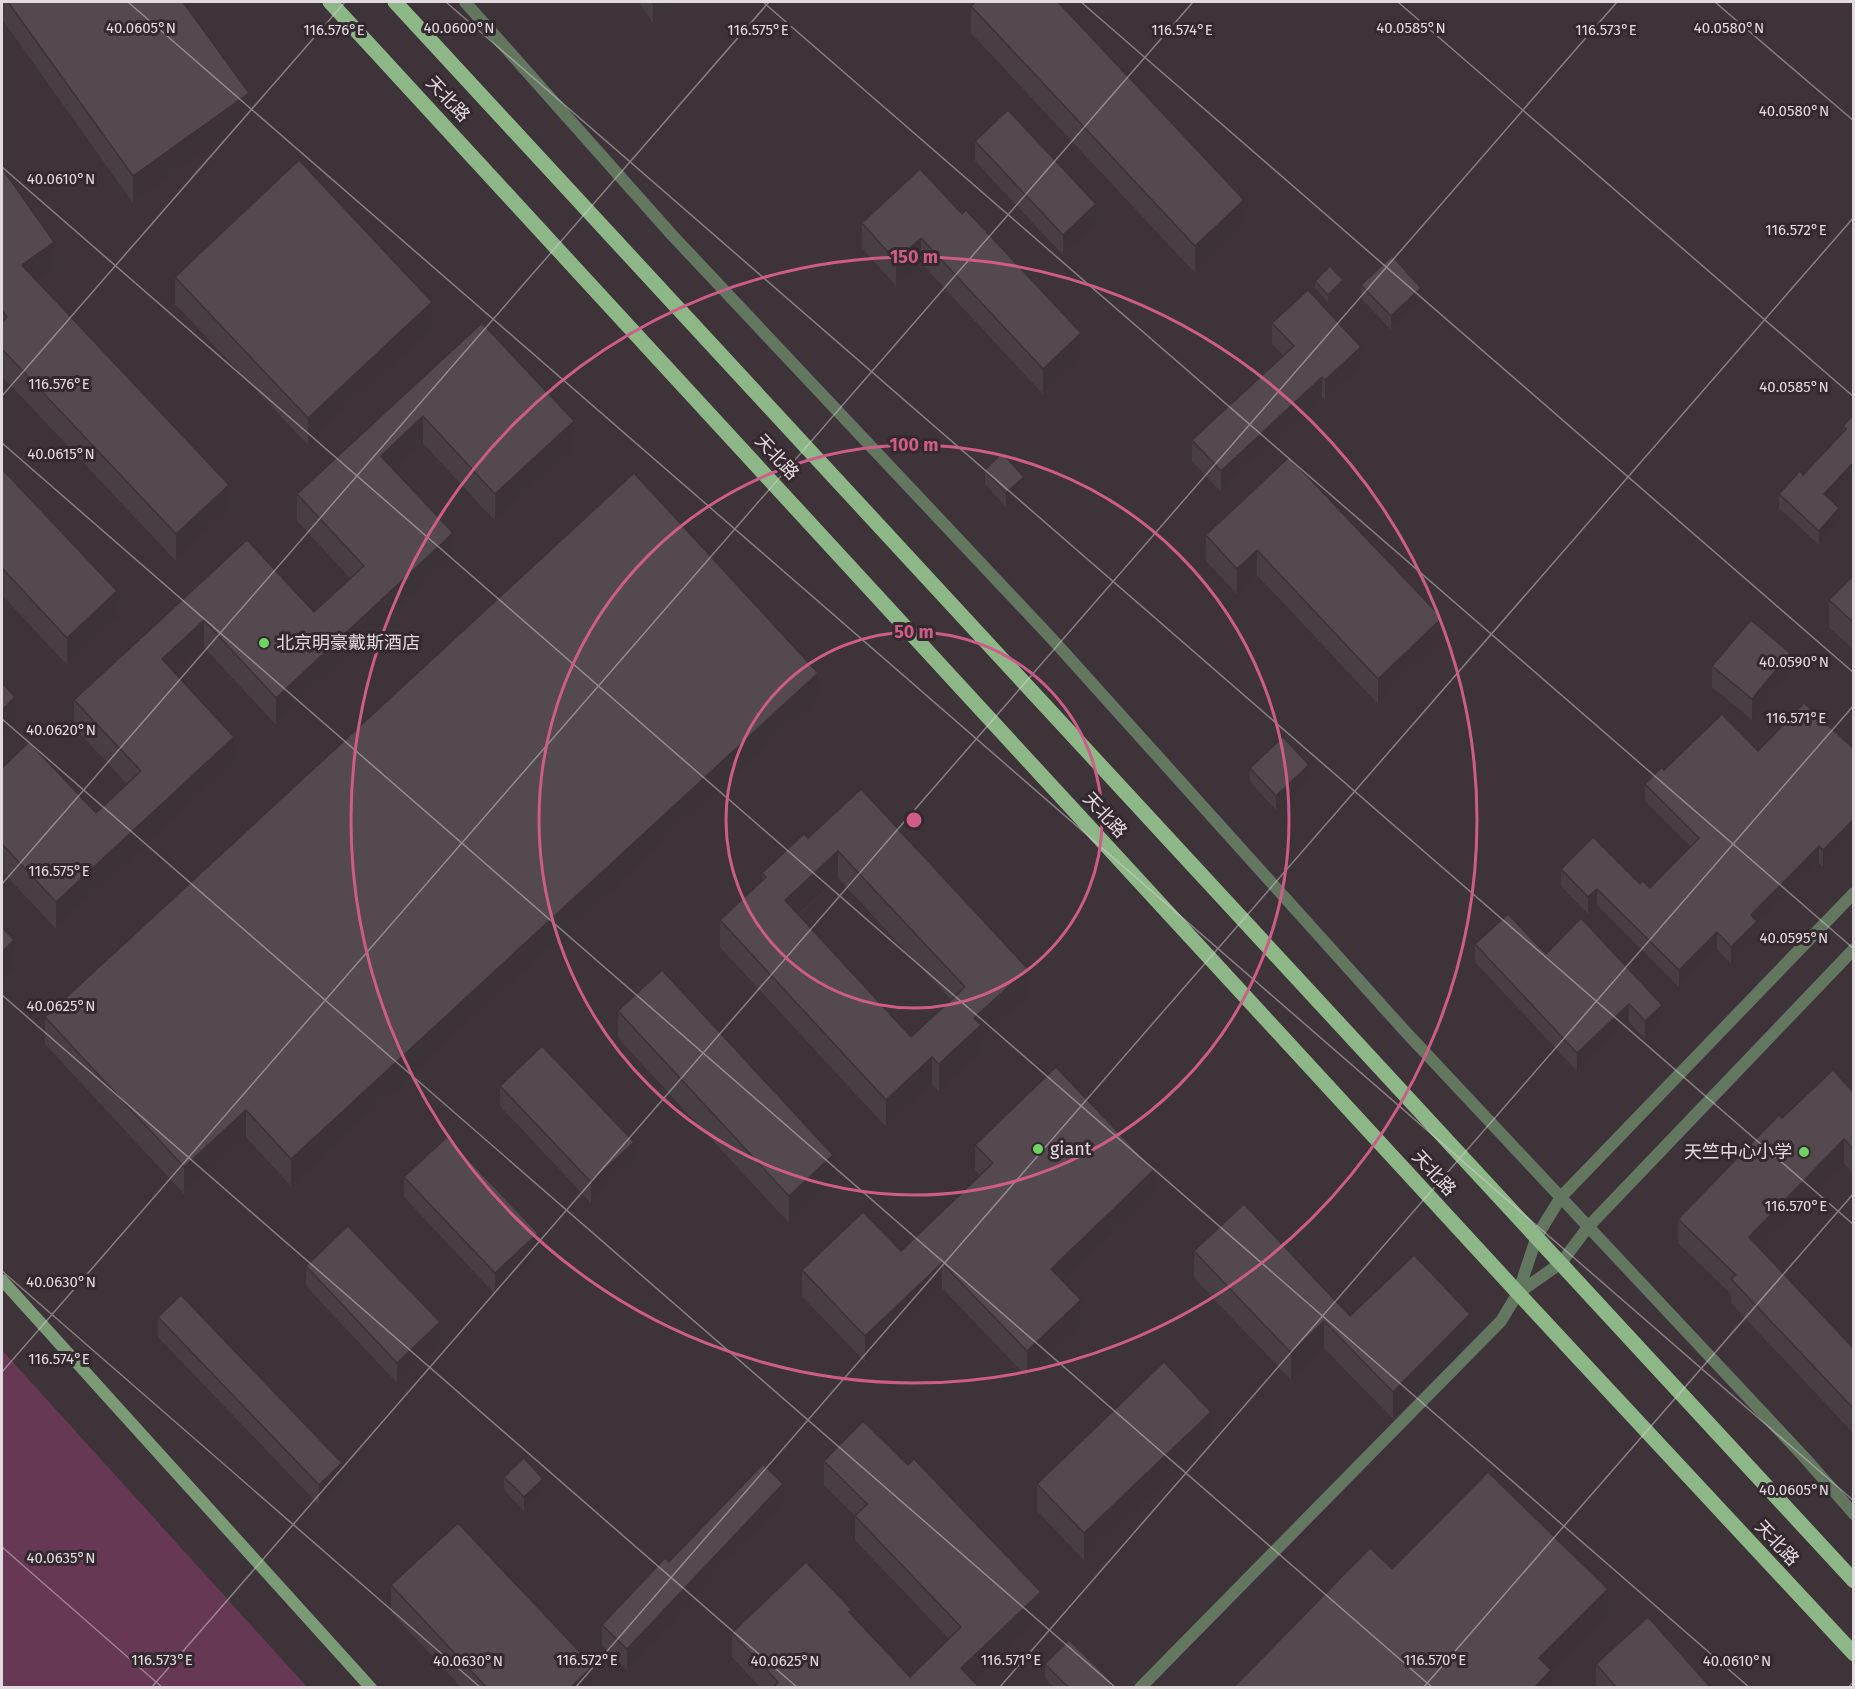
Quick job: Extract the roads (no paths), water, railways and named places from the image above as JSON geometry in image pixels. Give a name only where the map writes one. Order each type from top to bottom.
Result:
[{"type":"main road","name":"天北路","points":[[330,2],[1518,1293],[1854,1654]]},
{"type":"main road","name":"天北路","points":[[395,2],[1538,1236],[1854,1581]]},
{"type":"street","points":[[465,2],[672,235],[1054,641],[1403,1029],[1805,1458],[1854,1514]]},
{"type":"street","points":[[1140,1688],[1501,1321],[1518,1293],[1538,1236],[1561,1197],[1854,893]]},
{"type":"street","points":[[1518,1293],[1561,1263],[1588,1227],[1854,949]]},
{"type":"street","points":[[2,1280],[370,1688]]},
{"type":"place","name":"北京明豪戴斯酒店","points":[[264,643]]},
{"type":"place","name":"giant","points":[[1038,1149]]},
{"type":"place","name":"天竺中心小学","points":[[1804,1152]]}]
